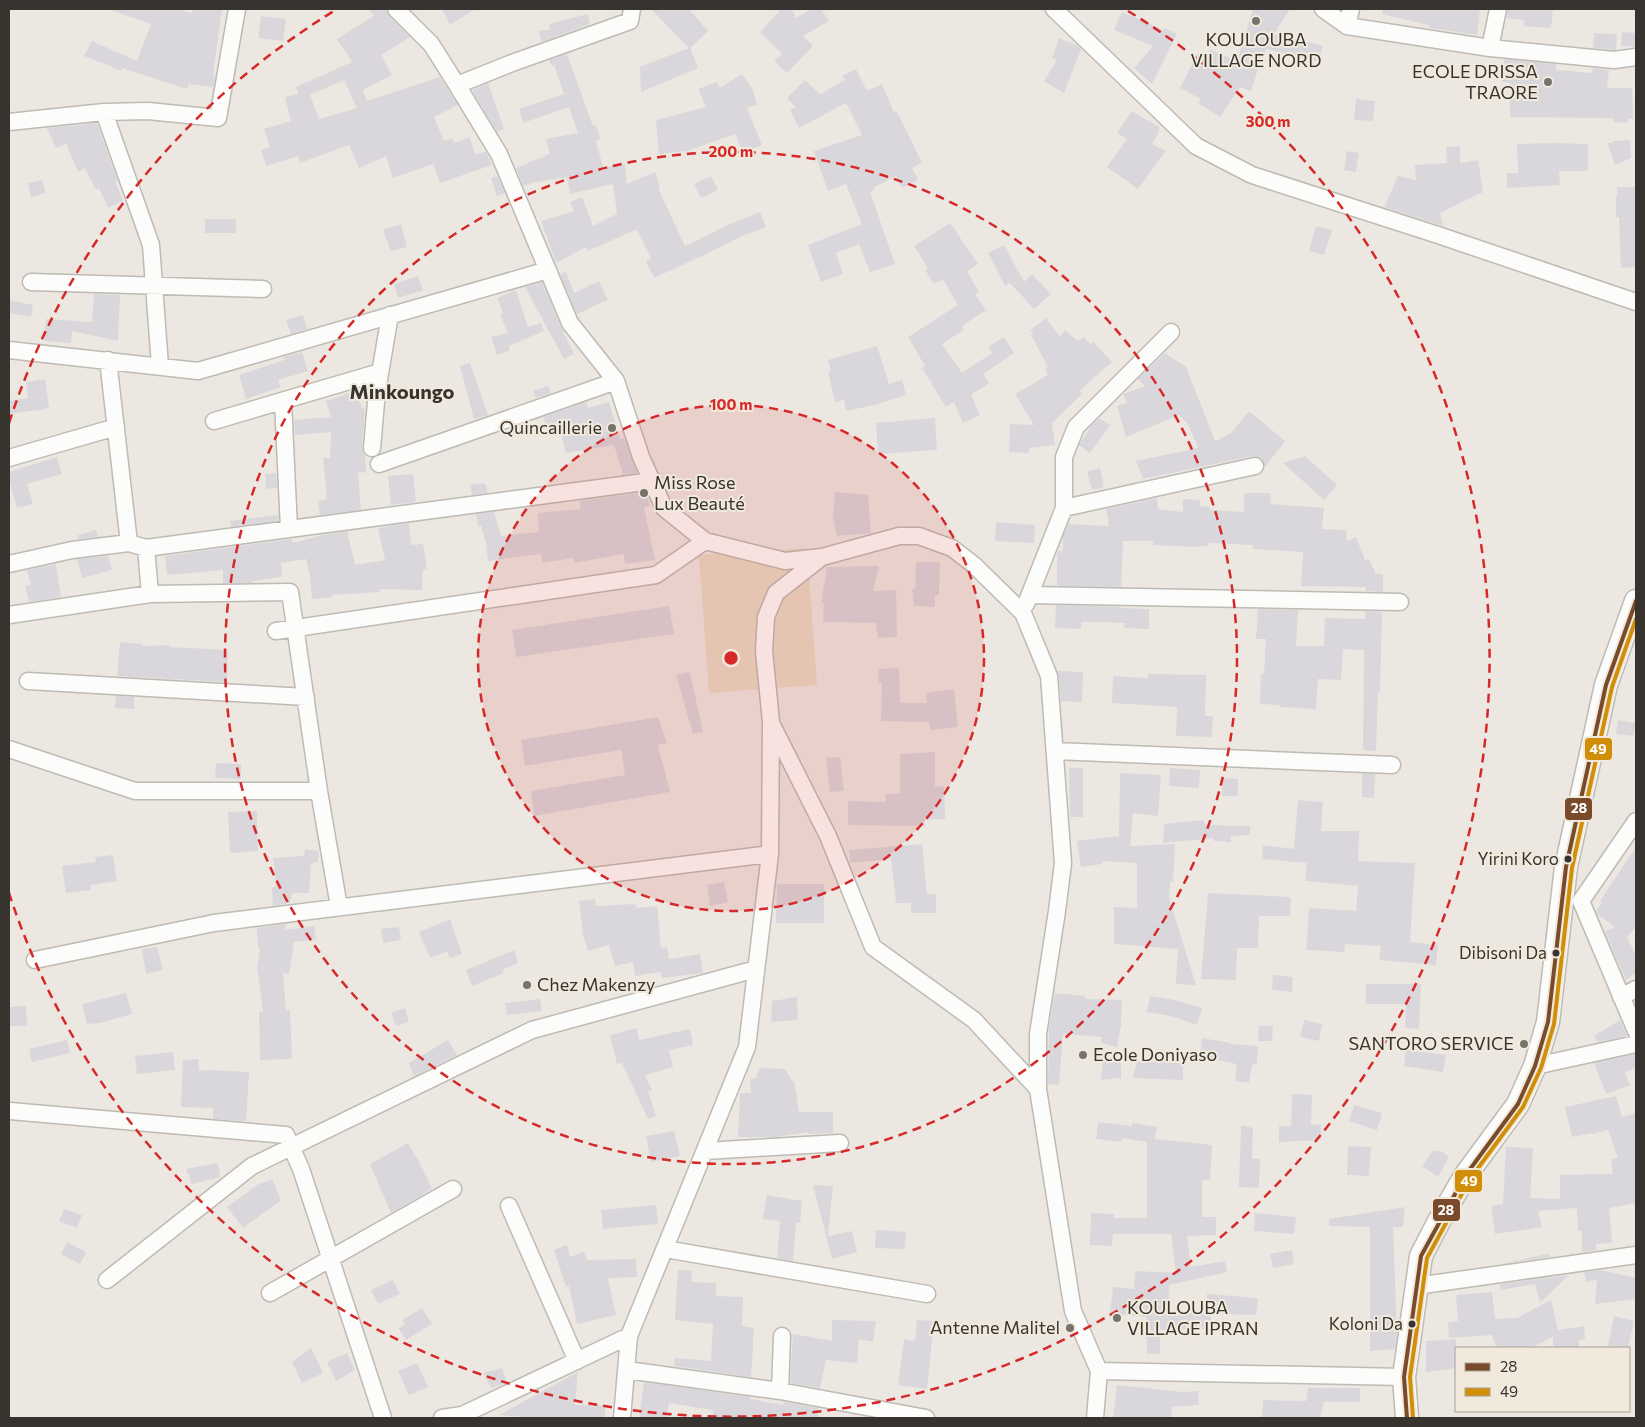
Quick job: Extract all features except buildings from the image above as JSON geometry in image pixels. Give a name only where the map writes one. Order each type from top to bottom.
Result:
[{"type":"street","points":[[9,122],[104,112],[148,111],[218,118],[237,9]]},
{"type":"street","points":[[396,9],[431,44],[499,154],[570,323],[616,381],[641,456],[664,508],[705,541],[785,561],[822,557],[898,536],[919,536],[952,548],[974,565],[1023,613],[1049,676],[1063,863],[1038,1034],[1038,1089],[1073,1311],[1099,1371],[1095,1418]]},
{"type":"street","points":[[457,85],[512,63],[630,21],[632,9]]},
{"type":"street","points":[[1054,9],[1196,146],[1252,175],[1636,302]]},
{"type":"street","points":[[1323,9],[1347,26],[1490,48],[1614,60],[1636,57]]},
{"type":"street","points":[[1347,26],[1351,9]]},
{"type":"street","points":[[1490,48],[1498,9]]},
{"type":"street","points":[[104,112],[151,245],[160,366]]},
{"type":"street","points":[[9,350],[198,370],[548,270]]},
{"type":"street","points":[[30,282],[263,289]]},
{"type":"street","points":[[372,448],[380,372],[390,315]]},
{"type":"street","points":[[1023,613],[1064,508],[1064,457],[1076,427],[1171,332]]},
{"type":"street","points":[[108,360],[129,543]]},
{"type":"street","points":[[214,421],[380,372]]},
{"type":"street","points":[[379,464],[616,381]]},
{"type":"street","points":[[283,401],[289,529]]},
{"type":"street","points":[[9,458],[116,427]]},
{"type":"street","points":[[1064,508],[1255,466]]},
{"type":"street","points":[[9,564],[72,550],[129,543],[146,548],[652,481]]},
{"type":"street","points":[[276,632],[656,575],[705,541]]},
{"type":"street","points":[[146,548],[150,594]]},
{"type":"street","points":[[622,1418],[629,1336],[747,1047],[770,854],[770,722],[764,651],[766,617],[776,593],[822,557]]},
{"type":"street","points":[[9,615],[150,594],[290,592],[319,791],[339,907]]},
{"type":"street","points":[[1030,595],[1400,602]]},
{"type":"street","points":[[1407,1418],[1404,1377],[1421,1256],[1465,1176],[1518,1104],[1535,1066],[1548,1022],[1566,867],[1606,685],[1636,601]]},
{"type":"street","points":[[28,681],[306,698]]},
{"type":"street","points":[[770,722],[828,836],[873,947],[974,1020],[1038,1089]]},
{"type":"street","points":[[9,750],[135,791],[319,791]]},
{"type":"street","points":[[1054,751],[1392,765]]},
{"type":"street","points":[[1636,821],[1581,901],[1636,1031]]},
{"type":"street","points":[[35,960],[214,923],[770,854]]},
{"type":"street","points":[[107,1280],[252,1166],[532,1030],[756,969]]},
{"type":"street","points":[[1621,997],[1636,989]]},
{"type":"street","points":[[1535,1066],[1636,1044]]},
{"type":"street","points":[[10,1111],[286,1135],[302,1169],[383,1418]]},
{"type":"street","points":[[705,1151],[840,1143]]},
{"type":"street","points":[[270,1293],[453,1189]]},
{"type":"street","points":[[509,1206],[577,1361]]},
{"type":"street","points":[[664,1249],[926,1294]]},
{"type":"street","points":[[1416,1286],[1636,1255]]},
{"type":"street","points":[[442,1418],[462,1415],[629,1336]]},
{"type":"street","points":[[780,1391],[782,1336]]},
{"type":"street","points":[[626,1370],[780,1391],[926,1418]]},
{"type":"street","points":[[1099,1371],[1404,1377]]},
{"type":"shaded area","points":[[807,548],[817,685],[709,693],[699,555]]},
{"type":"transit line","name":"28","points":[[1407,1418],[1404,1377],[1421,1256],[1465,1176],[1518,1104],[1535,1066],[1548,1022],[1566,867],[1606,685],[1636,601]]},
{"type":"transit line","name":"49","points":[[1413,1418],[1410,1377],[1427,1258],[1470,1179],[1523,1107],[1541,1068],[1554,1024],[1572,868],[1612,687],[1636,619]]},
{"type":"place","name":"KOULOUBA VILLAGE NORD","points":[[1256,21]]},
{"type":"place","name":"ECOLE DRISSA TRAORE","points":[[1548,82]]},
{"type":"place","name":"Quincaillerie","points":[[612,428]]},
{"type":"place","name":"Miss Rose Lux Beauté","points":[[644,493]]},
{"type":"place","name":"Yirini Koro","points":[[1568,859]]},
{"type":"place","name":"Dibisoni Da","points":[[1556,953]]},
{"type":"place","name":"Chez Makenzy","points":[[527,985]]},
{"type":"place","name":"SANTORO SERVICE","points":[[1524,1044]]},
{"type":"place","name":"Ecole Doniyaso","points":[[1083,1055]]},
{"type":"place","name":"KOULOUBA VILLAGE IPRAN","points":[[1117,1318]]},
{"type":"place","name":"Koloni Da","points":[[1412,1324]]},
{"type":"place","name":"Antenne Malitel","points":[[1070,1328]]},
{"type":"district","name":"Minkoungo","points":[[402,392]]}]
